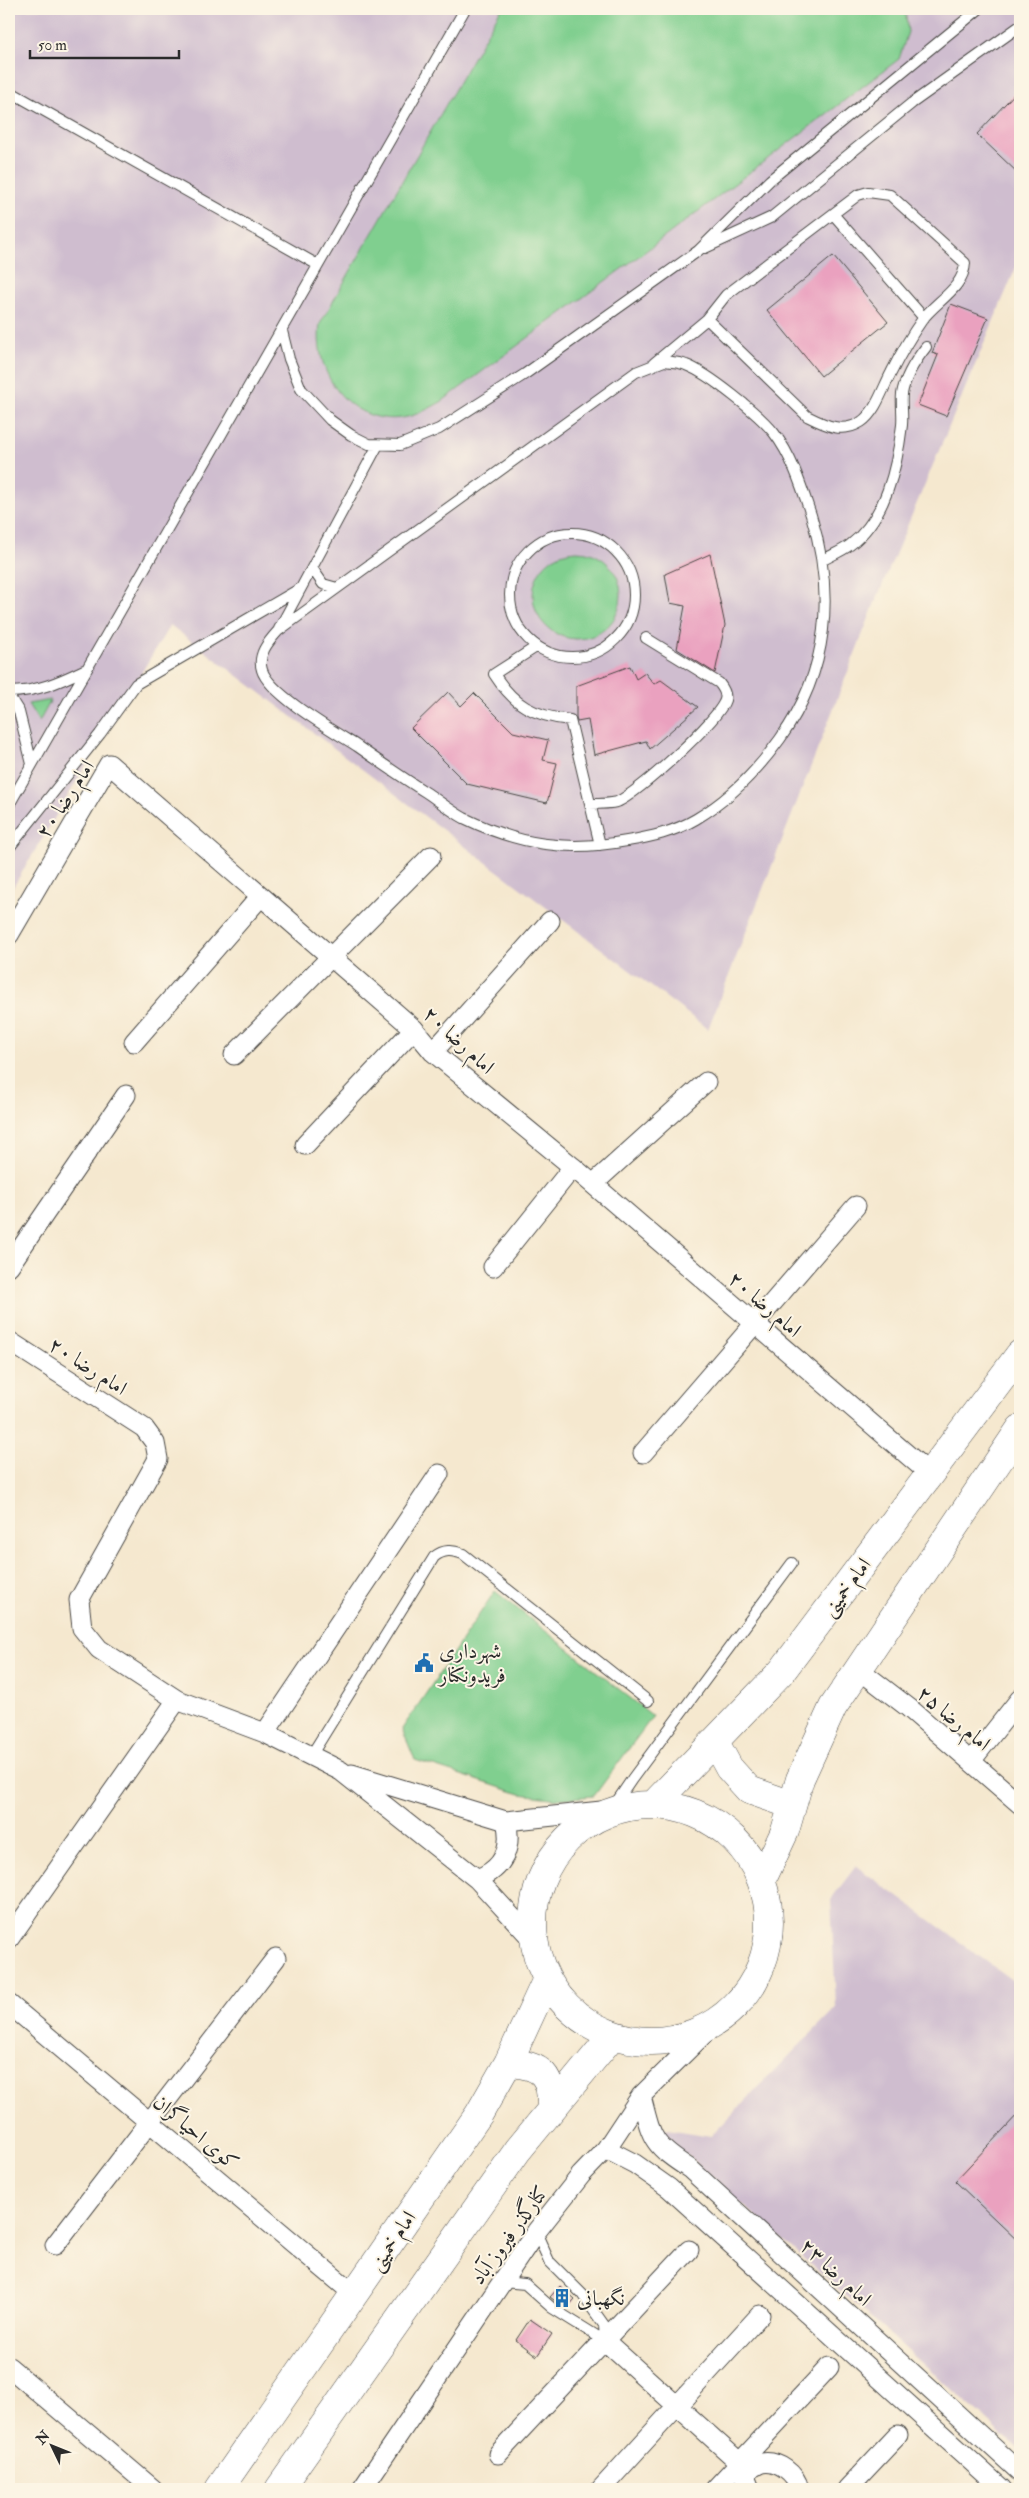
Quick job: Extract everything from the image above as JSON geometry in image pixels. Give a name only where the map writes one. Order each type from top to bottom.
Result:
[{"type":"main road","name":"امام خمینی","points":[[654,1804],[782,1671],[1020,1354]]},
{"type":"main road","points":[[762,1880],[785,1831],[800,1779],[833,1707],[857,1668],[1020,1429]]},
{"type":"main road","points":[[715,1742],[729,1768],[749,1790],[792,1805]]},
{"type":"main road","points":[[654,1804],[682,1807],[716,1823],[731,1834],[750,1855],[762,1880],[770,1920],[764,1961],[744,1996],[714,2024],[682,2038],[646,2042],[612,2036],[586,2023],[563,2004],[546,1981],[533,1940],[534,1899],[549,1861],[576,1831],[611,1810],[654,1804]]},
{"type":"main road","name":"امام خمینی","points":[[220,2489],[479,2114],[508,2063],[546,1981]]},
{"type":"main road","points":[[278,2489],[518,2150],[612,2036]]},
{"type":"main road","points":[[508,2063],[531,2066],[546,2075],[551,2089],[551,2110]]},
{"type":"street","name":"امام رضا ۲۰","points":[[9,935],[109,764],[414,1029],[433,1052],[574,1167],[931,1475]]},
{"type":"street","points":[[234,1055],[432,856]]},
{"type":"street","points":[[134,1042],[261,896]]},
{"type":"street","points":[[433,1052],[550,920]]},
{"type":"street","points":[[305,1145],[414,1029]]},
{"type":"street","points":[[593,1184],[706,1082]]},
{"type":"street","points":[[9,1266],[126,1095]]},
{"type":"street","points":[[493,1267],[574,1167]]},
{"type":"street","points":[[643,1453],[856,1206]]},
{"type":"street","name":"امام رضا ۲۰","points":[[9,1342],[144,1428],[155,1443],[158,1459],[79,1600],[79,1616],[82,1628],[98,1649],[177,1700]]},
{"type":"street","points":[[265,1733],[439,1474]]},
{"type":"street","name":"امام رضا ۲۵","points":[[857,1668],[909,1708],[1020,1804]]},
{"type":"street","points":[[971,1761],[1020,1698]]},
{"type":"street","points":[[9,1939],[177,1700],[265,1733],[312,1754],[341,1771],[477,1879],[533,1940]]},
{"type":"street","points":[[341,1771],[506,1821],[611,1810]]},
{"type":"street","points":[[477,1879],[498,1867],[505,1857],[509,1845],[506,1821]]},
{"type":"street","points":[[55,2245],[276,1958]]},
{"type":"street","name":"کوی احیاگران","points":[[9,2004],[355,2295]]},
{"type":"street","name":"کنارگذر فیروز آباد","points":[[362,2489],[536,2232],[581,2175],[606,2149],[641,2096],[714,2024]]},
{"type":"street","name":"امام رضا ۲۳","points":[[641,2096],[652,2136],[666,2154],[690,2169],[1020,2472]]},
{"type":"street","points":[[606,2149],[635,2164],[669,2188],[1002,2489]]},
{"type":"street","points":[[498,2454],[689,2250]]},
{"type":"street","points":[[602,2489],[760,2315]]},
{"type":"street","points":[[605,2341],[743,2466],[750,2489]]},
{"type":"street","points":[[9,2366],[153,2489]]},
{"type":"street","points":[[715,2489],[743,2466],[829,2368]]},
{"type":"street","points":[[847,2489],[898,2435]]},
{"type":"street","points":[[743,2466],[762,2463],[773,2464],[790,2472],[799,2489]]},
{"type":"lane","points":[[9,805],[84,670],[282,331],[465,9]]},
{"type":"lane","points":[[282,331],[289,359],[301,388],[330,420],[369,444],[378,445],[400,445],[439,429],[525,374],[698,252],[770,180],[979,9]]},
{"type":"lane","points":[[698,252],[772,217],[912,103],[1020,26]]},
{"type":"lane","points":[[9,91],[318,265]]},
{"type":"lane","points":[[650,367],[707,319],[726,295],[858,195],[868,192],[890,195],[965,263],[961,279],[924,318],[906,346],[877,402],[862,421],[845,428],[827,426],[807,416],[707,319]]},
{"type":"lane","points":[[833,214],[924,318]]},
{"type":"lane","points":[[823,560],[850,545],[865,531],[882,505],[896,460],[902,424],[902,394],[913,363],[926,347]]},
{"type":"lane","points":[[664,361],[686,365],[746,406],[774,434],[793,468],[810,514],[823,560],[826,612],[821,649],[808,686],[788,727],[761,765],[732,794],[695,820],[658,836],[585,848],[540,843],[511,837],[454,812],[289,700],[262,674],[260,660],[267,643],[278,631],[636,372],[664,361]]},
{"type":"lane","points":[[278,631],[378,445]]},
{"type":"lane","points":[[564,533],[584,533],[602,540],[618,552],[628,568],[634,587],[633,607],[627,625],[614,641],[598,652],[577,658],[556,656],[536,647],[520,631],[511,612],[509,590],[515,569],[527,551],[545,538],[564,533]]},
{"type":"lane","points":[[312,568],[323,584],[337,588]]},
{"type":"lane","points":[[9,848],[82,757],[136,684],[301,588]]},
{"type":"lane","points":[[590,804],[616,802],[642,786],[694,738],[726,699],[724,689],[719,683],[646,638]]},
{"type":"lane","points":[[536,647],[494,674],[504,690],[526,709],[549,718],[570,720],[600,846]]},
{"type":"lane","points":[[9,692],[36,690],[58,683],[84,670]]},
{"type":"lane","points":[[9,696],[19,712],[32,764]]},
{"type":"lane","points":[[312,1754],[434,1557],[441,1552],[453,1551],[463,1554],[648,1701]]},
{"type":"lane","points":[[611,1810],[792,1563]]},
{"type":"lane","points":[[536,2232],[549,2261],[582,2294],[604,2325],[605,2341]]},
{"type":"lane","points":[[502,2282],[525,2284],[552,2308],[605,2341]]},
{"type":"shaded area","points":[[9,9],[1020,9],[1020,258],[874,605],[708,1029],[170,625],[9,894]]},
{"type":"shaded area","points":[[856,1866],[1020,1986],[1020,2450],[662,2133],[662,2128],[711,2136],[836,2008],[831,1899]]},
{"type":"green space","points":[[501,9],[905,9],[908,32],[899,59],[654,245],[441,402],[427,410],[402,418],[383,418],[365,413],[350,404],[338,392],[329,377],[322,360],[319,342],[320,324]]},
{"type":"green space","points":[[577,551],[594,554],[602,558],[614,570],[618,578],[621,595],[618,612],[614,620],[602,632],[594,636],[577,639],[560,636],[552,632],[540,620],[536,612],[533,595],[536,578],[540,570],[552,558],[560,554]]},
{"type":"green space","points":[[51,700],[39,722],[28,704]]},
{"type":"green space","points":[[495,1591],[653,1716],[594,1796],[558,1799],[520,1794],[415,1760],[402,1729]]},
{"type":"building","points":[[1020,88],[1020,175],[977,134]]},
{"type":"building","points":[[833,256],[888,322],[821,376],[767,310]]},
{"type":"building","points":[[951,304],[988,318],[946,416],[918,405],[938,355],[932,353]]},
{"type":"building","points":[[710,554],[725,625],[715,673],[677,649],[685,606],[670,603],[665,574]]},
{"type":"building","points":[[630,666],[636,679],[645,673],[654,684],[661,680],[698,707],[650,749],[646,741],[594,755],[588,720],[577,722],[576,686]]},
{"type":"building","points":[[448,692],[461,706],[474,693],[513,732],[548,740],[543,760],[557,763],[547,803],[467,784],[411,728]]},
{"type":"building","points":[[1020,2112],[1020,2243],[955,2181]]},
{"type":"building","name":"نگهبانی","points":[[560,2286],[575,2299],[566,2309],[550,2297]]},
{"type":"building","points":[[530,2319],[552,2334],[537,2356],[516,2340]]},
{"type":"place","name":"شهرداری فریدونکنار","points":[[424,1663]]},
{"type":"place","name":"نگهبانی","points":[[562,2298]]}]
